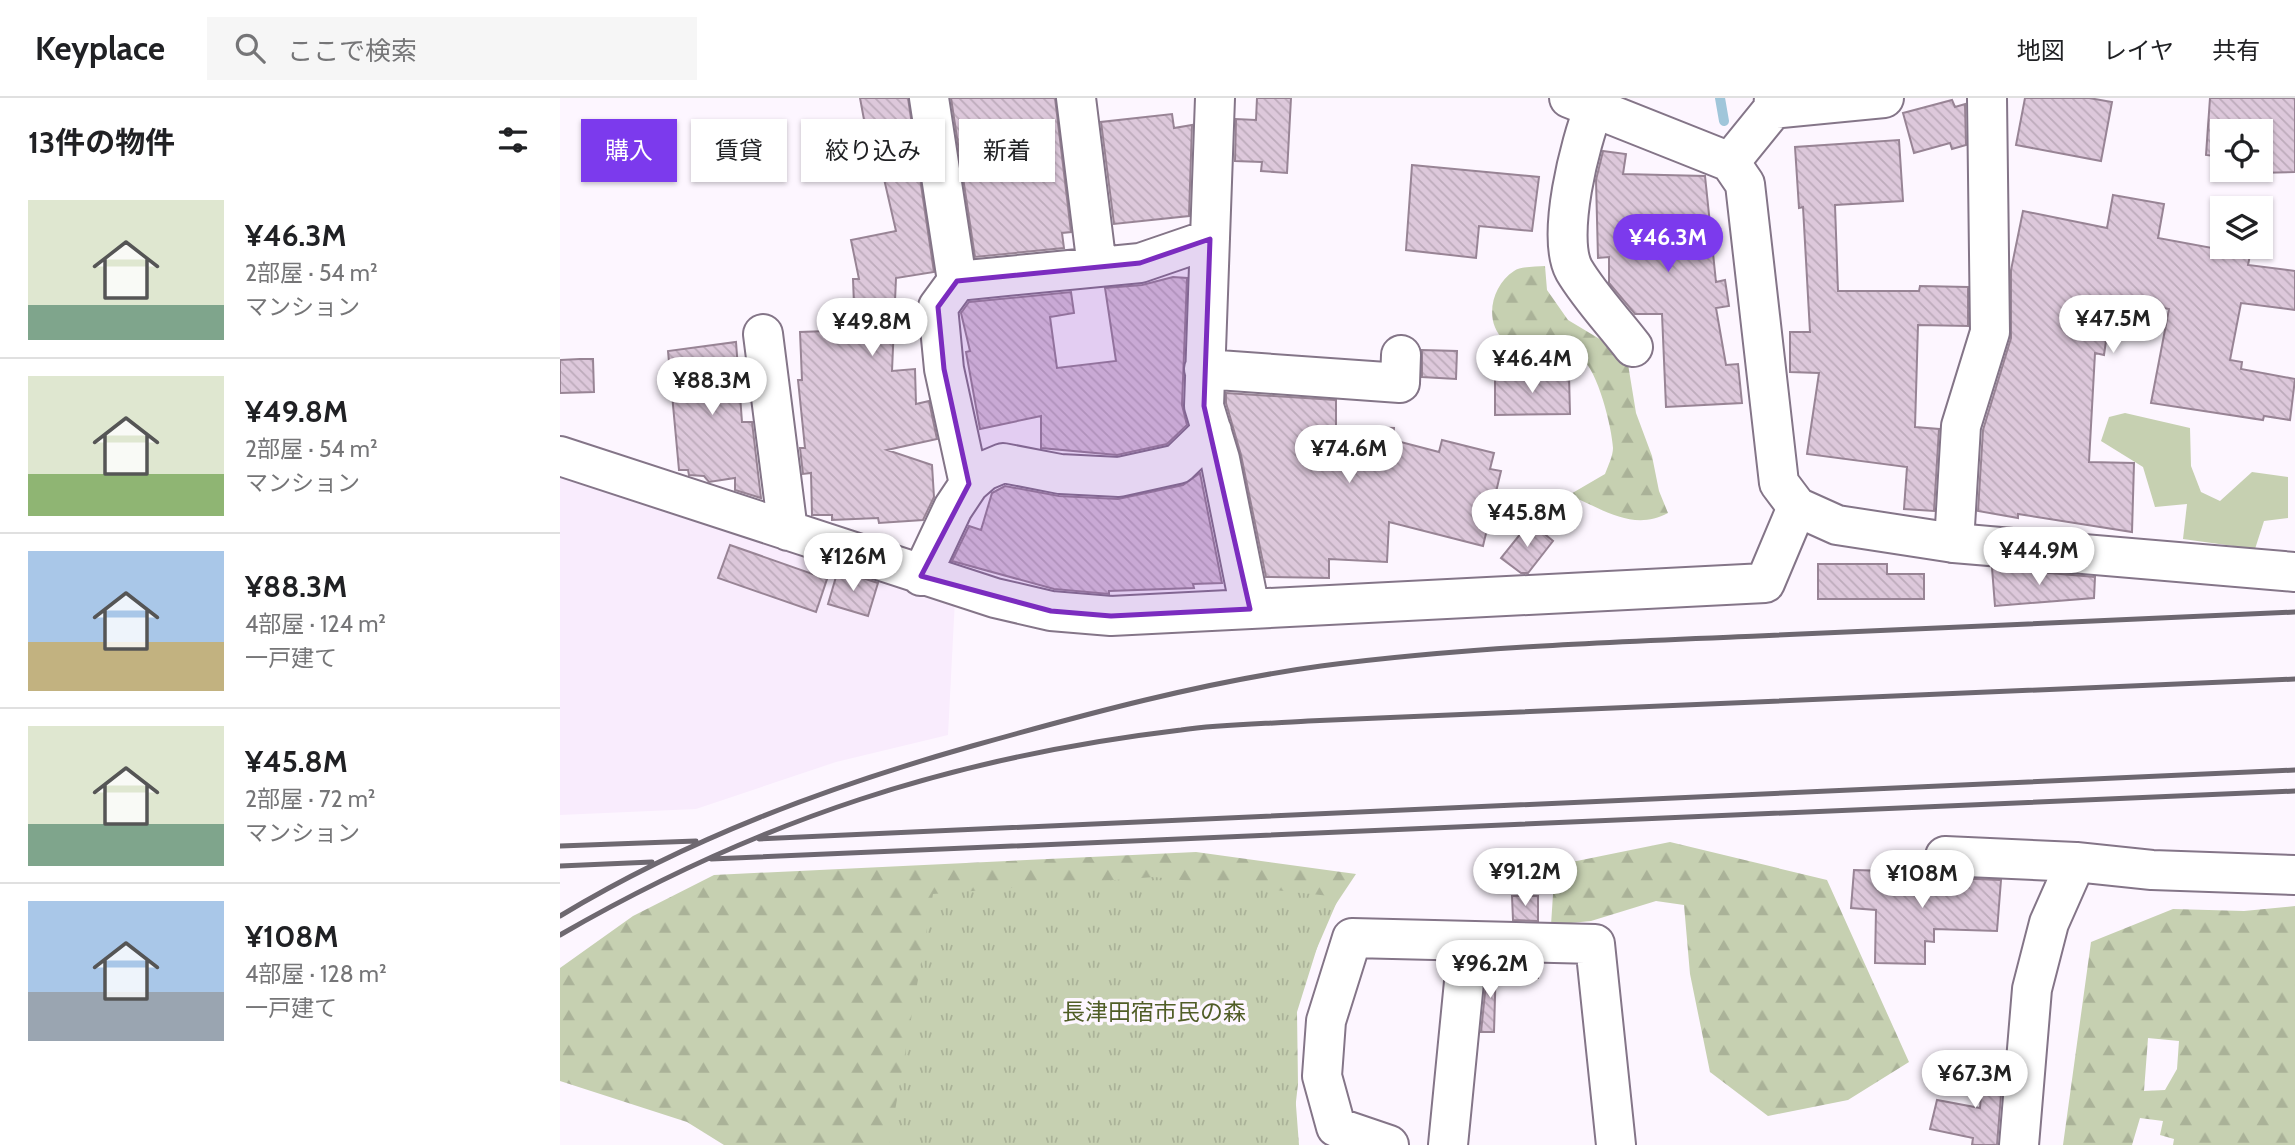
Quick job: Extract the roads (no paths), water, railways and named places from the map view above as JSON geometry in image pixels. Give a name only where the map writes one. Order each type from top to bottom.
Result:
[{"type":"street","points":[[929,98],[957,281],[938,307],[944,369],[970,484]]},
{"type":"street","points":[[1076,98],[1097,267]]},
{"type":"street","points":[[1215,98],[1204,406],[1212,431],[1250,609]]},
{"type":"street","points":[[1730,162],[1773,104],[1884,98]]},
{"type":"street","points":[[1954,543],[1961,426],[1990,332],[1987,98]]},
{"type":"street","points":[[1633,347],[1573,268],[1567,238],[1578,155],[1581,103],[1730,162],[1745,184],[1779,483],[1797,507],[1837,525],[1954,543],[2295,572]]},
{"type":"street","points":[[957,281],[1140,263],[1210,239]]},
{"type":"street","points":[[763,334],[788,531]]},
{"type":"street","points":[[1204,369],[1400,383],[1401,355]]},
{"type":"street","points":[[921,576],[953,508],[970,484],[984,471],[1003,463],[1060,474],[1119,477],[1178,464],[1212,431]]},
{"type":"street","points":[[560,456],[921,576],[1051,611],[1111,616],[1765,583],[1797,507]]},
{"type":"street","points":[[1945,856],[2076,862],[2152,870],[2295,875]]},
{"type":"street","points":[[2019,1145],[2032,989],[2049,923],[2076,862]]},
{"type":"street","points":[[1389,1145],[1336,1136],[1322,1076],[1326,1021],[1352,938],[1595,944],[1616,1145]]},
{"type":"street","points":[[1448,1145],[1468,941]]},
{"type":"waterway","points":[[1720,98],[1724,121]]},
{"type":"railway","points":[[560,916],[659,862],[709,839],[760,817],[865,779],[972,746],[1102,711],[1277,673],[1430,654],[1539,646],[2295,612]]},
{"type":"railway","points":[[560,935],[634,894],[709,858],[784,827],[937,776],[1016,757],[1097,742],[1229,725],[2295,679]]},
{"type":"railway","points":[[759,839],[2295,770]]},
{"type":"railway","points":[[711,859],[2295,791]]},
{"type":"railway","points":[[560,846],[696,841]]},
{"type":"railway","points":[[560,866],[652,862]]},
{"type":"park label","name":"長津田宿市民の森","points":[[1154,1012]]}]
